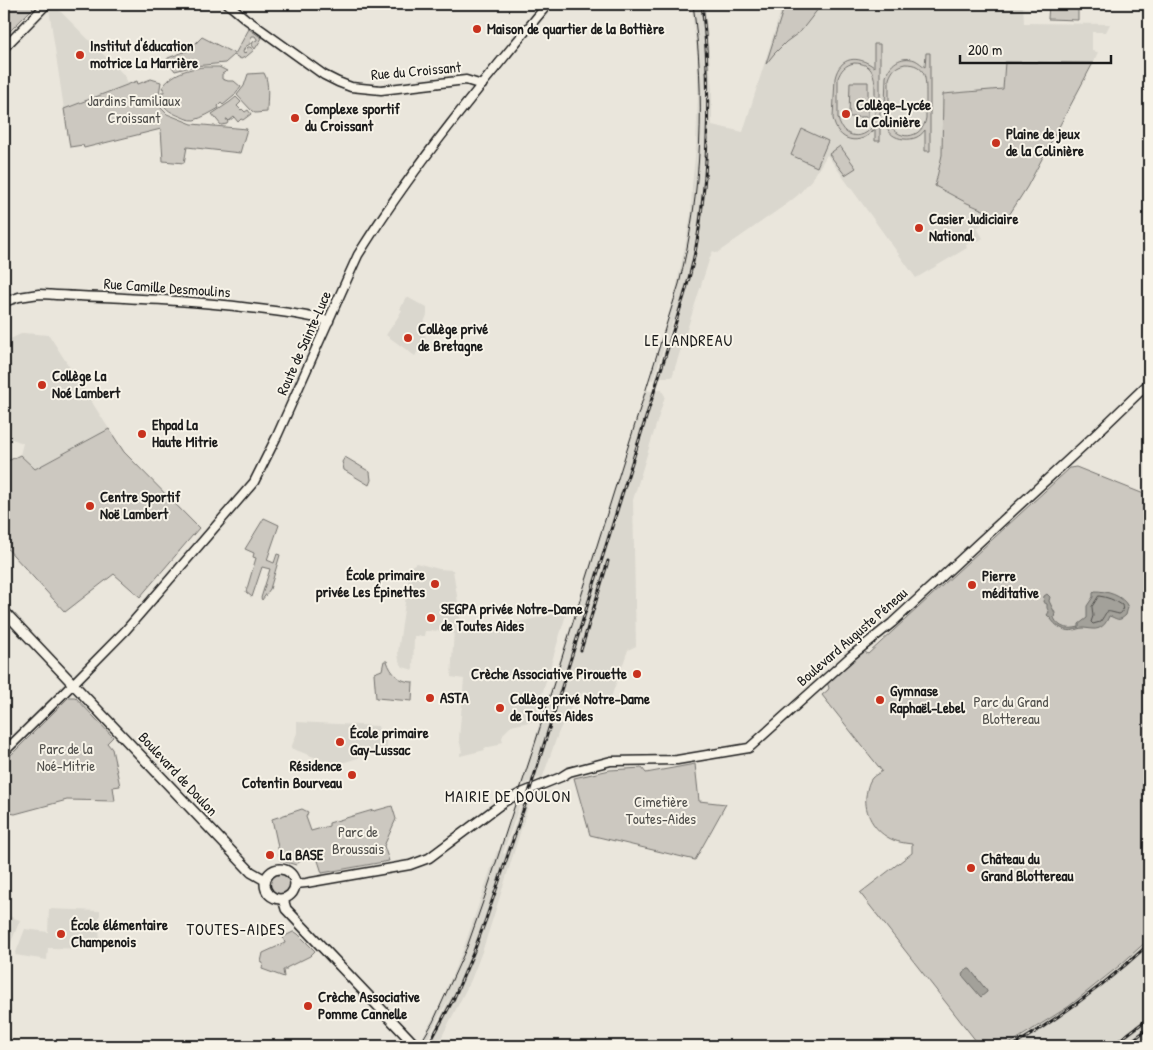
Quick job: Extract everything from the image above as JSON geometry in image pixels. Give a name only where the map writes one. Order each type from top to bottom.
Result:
[{"type":"main road","name":"Boulevard de Doulon","points":[[4,610],[252,872],[265,880]]},
{"type":"main road","points":[[283,869],[292,874],[296,884],[292,894],[288,897],[283,899],[274,898],[268,894],[265,880],[272,871],[283,869]]},
{"type":"main road","points":[[283,899],[286,909],[416,1046]]},
{"type":"street","points":[[4,48],[47,4]]},
{"type":"street","name":"Rue du Croissant","points":[[228,4],[246,19],[324,74],[347,86],[381,90],[466,80],[482,85]]},
{"type":"street","name":"Route de Sainte-Luce","points":[[4,752],[125,631],[254,482],[277,436],[358,255],[427,156],[548,4]]},
{"type":"street","name":"Rue Camille Desmoulins","points":[[4,302],[19,297],[39,294],[189,302],[263,310],[329,321]]},
{"type":"street","name":"Boulevard Auguste Péneau","points":[[296,884],[306,884],[410,865],[426,859],[446,846],[493,809],[516,795],[569,772],[611,761],[677,760],[750,748],[851,656],[892,623],[1149,383]]},
{"type":"shaded area","name":"Institut d'éducation motrice La Marrière","points":[[53,4],[125,76],[128,84],[64,109],[49,9]]},
{"type":"shaded area","name":"Collège-Lycée La Colinière","points":[[691,4],[705,4],[712,90],[712,125],[743,132],[783,4],[1023,4],[1024,23],[1110,24],[1106,32],[1092,32],[1092,51],[1098,52],[1093,63],[1005,62],[1003,89],[943,94],[942,155],[935,186],[967,203],[996,215],[977,228],[983,238],[973,244],[971,242],[966,245],[967,248],[916,278],[827,155],[813,178],[798,195],[717,253],[713,251],[672,377],[656,377],[673,321],[653,380],[649,379],[675,293],[691,213],[698,94],[697,54]]},
{"type":"shaded area","points":[[407,297],[427,308],[427,315],[420,332],[426,336],[415,356],[386,335],[402,310],[400,309]]},
{"type":"shaded area","name":"Collège La Noé Lambert","points":[[23,333],[49,335],[109,429],[35,469],[20,455],[23,443],[4,436],[4,342]]},
{"type":"shaded area","points":[[663,389],[662,391],[665,396],[633,500],[636,646],[628,650],[610,700],[584,691],[572,705],[559,731],[542,779],[539,778],[527,783],[527,785],[521,783],[645,390],[658,391]]},
{"type":"shaded area","points":[[416,563],[439,569],[453,570],[463,635],[567,611],[534,721],[511,726],[504,733],[503,742],[499,743],[499,745],[460,756],[462,752],[459,739],[464,679],[451,677],[454,630],[425,631],[424,636],[414,636],[413,670],[403,667],[399,661],[398,652],[410,567]]},
{"type":"shaded area","name":"École primaire Gay-Lussac","points":[[297,722],[378,726],[380,735],[387,735],[387,749],[345,762],[331,764],[327,760],[324,761],[291,748],[297,733]]},
{"type":"shaded area","points":[[531,798],[483,949],[471,980],[437,1046],[427,1046],[452,992],[425,1044],[421,1040],[447,991],[446,989],[463,950],[514,805],[515,803],[520,804],[503,853],[505,854],[523,800]]},
{"type":"shaded area","name":"École élémentaire Champenois","points":[[49,909],[100,911],[100,949],[48,948],[47,960],[15,955],[25,929],[48,932]]},
{"type":"shaded area","points":[[8,916],[20,920],[4,960],[4,917],[7,918]]},
{"type":"shaded area","points":[[1149,940],[1149,1046],[1006,1046],[1076,1001],[1117,969]]},
{"type":"green space","points":[[4,4],[37,4],[4,37]]},
{"type":"green space","points":[[785,4],[822,4],[801,31],[786,42],[766,64]]},
{"type":"green space","points":[[1049,4],[1078,4],[1078,20],[1048,19]]},
{"type":"green space","name":"Jardins Familiaux Croissant","points":[[249,29],[262,38],[255,49],[252,45],[257,39],[255,36],[252,36],[250,44],[245,47],[243,52],[244,54],[248,47],[254,50],[241,59],[234,55],[225,63],[194,66],[175,71],[167,60],[189,50],[202,37],[235,54]]},
{"type":"green space","points":[[874,44],[880,44],[880,141],[875,141],[875,129],[869,135],[856,140],[844,137],[835,126],[833,118],[837,71],[845,62],[856,59],[874,67]],"holes":[[[854,63],[861,64],[870,69],[874,77],[875,118],[869,131],[857,136],[845,132],[838,118],[838,78],[846,67]]]},
{"type":"green space","points":[[926,53],[930,53],[930,151],[925,151],[925,130],[919,136],[913,138],[897,138],[889,132],[885,117],[886,77],[890,68],[896,62],[905,59],[915,60],[925,67]],"holes":[[[905,64],[921,69],[925,78],[926,118],[920,131],[908,136],[896,132],[889,119],[889,79],[897,67]]]},
{"type":"green space","name":"Plaine de jeux de la Colinière","points":[[1005,62],[1093,63],[1027,187],[1006,220],[967,203],[935,186],[942,155],[943,94],[1003,89]]},
{"type":"green space","points":[[204,67],[219,67],[227,71],[222,74],[222,79],[234,81],[241,87],[223,105],[221,103],[218,106],[219,108],[194,120],[189,120],[166,108],[162,102],[161,92],[164,92],[162,88],[166,83],[175,75]]},
{"type":"green space","points":[[264,73],[268,87],[267,112],[255,113],[237,95],[244,86],[248,74]]},
{"type":"green space","name":"Jardins Familiaux Croissant","points":[[151,79],[161,82],[159,100],[161,108],[167,114],[192,124],[247,129],[240,153],[187,147],[184,163],[163,161],[161,129],[84,148],[83,145],[70,147],[64,109],[137,81],[138,84]]},
{"type":"green space","points":[[850,82],[868,82],[868,117],[849,117]]},
{"type":"green space","points":[[236,97],[241,102],[237,106],[245,112],[248,110],[251,114],[238,122],[234,117],[229,121],[226,119],[227,124],[221,125],[212,114]]},
{"type":"green space","points":[[802,129],[828,141],[817,167],[791,155]]},
{"type":"green space","points":[[840,146],[856,168],[845,175],[829,154]]},
{"type":"green space","name":"Centre Sportif Noë Lambert","points":[[109,429],[124,452],[199,528],[140,597],[114,574],[65,612],[4,545],[4,463],[20,455],[35,469]]},
{"type":"green space","points":[[345,457],[370,472],[371,480],[369,485],[344,470],[342,462]]},
{"type":"green space","name":"Parc du Grand Blottereau","points":[[1076,467],[1149,496],[1149,939],[1068,1007],[1006,1046],[997,1046],[1000,1043],[994,1046],[980,1046],[860,893],[912,853],[912,844],[889,838],[871,820],[868,815],[866,802],[867,789],[872,778],[882,771],[822,695],[829,688],[827,682],[862,650],[868,654],[1070,468]]},
{"type":"green space","points":[[264,518],[279,525],[267,560],[274,563],[277,554],[280,555],[270,589],[262,600],[270,569],[262,567],[252,597],[246,592],[256,558],[253,557],[254,553],[245,549]]},
{"type":"green space","points":[[384,661],[387,661],[391,670],[400,679],[413,682],[412,701],[376,698],[374,673],[382,670]]},
{"type":"green space","name":"Parc de la Noé-Mitrie","points":[[69,697],[75,697],[113,737],[107,743],[112,749],[120,786],[113,787],[115,801],[67,800],[15,814],[4,812],[4,762]]},
{"type":"green space","name":"Cimetière Toutes-Aides","points":[[695,764],[699,801],[726,804],[695,860],[590,835],[574,778],[610,770],[642,768],[646,773]]},
{"type":"green space","name":"Parc de Broussais","points":[[392,806],[396,819],[384,846],[389,861],[322,873],[315,851],[310,852],[296,865],[280,860],[272,819],[302,809],[308,812],[306,817],[311,831],[329,826],[329,823]]},
{"type":"green space","points":[[280,872],[288,876],[292,884],[288,892],[280,896],[272,892],[268,884],[272,876]]},
{"type":"green space","points":[[293,932],[298,934],[315,951],[310,956],[283,970],[284,977],[262,969],[263,953],[285,943],[283,937]]},
{"type":"water","points":[[1095,591],[1109,593],[1122,599],[1128,607],[1126,615],[1119,619],[1109,616],[1105,624],[1098,629],[1084,628],[1070,631],[1059,627],[1047,615],[1049,612],[1047,604],[1043,602],[1044,596],[1047,594],[1050,597],[1049,601],[1055,613],[1054,618],[1058,624],[1068,628],[1079,627],[1079,624],[1087,618],[1087,606]]},
{"type":"water","points":[[970,969],[987,991],[981,997],[962,975]]},
{"type":"tram line","points":[[419,1046],[433,1022],[467,947],[485,896],[532,753],[679,284],[693,215],[699,144],[700,74],[693,4]]},
{"type":"railway","points":[[428,1046],[454,998],[474,951],[527,799],[689,278],[700,225],[706,154],[707,68],[702,4]]},
{"type":"railway","points":[[581,650],[608,561]]},
{"type":"railway","points":[[1013,1046],[1084,998],[1149,944]]},
{"type":"railway","points":[[1112,1046],[1149,1018]]},
{"type":"railway","points":[[1125,1046],[1149,1028]]},
{"type":"place","name":"Maison de quartier de la Bottière","points":[[477,29]]},
{"type":"place","name":"Institut d'éducation motrice La Marrière","points":[[80,55]]},
{"type":"place","name":"Collège-Lycée La Colinière","points":[[846,114]]},
{"type":"place","name":"Complexe sportif du Croissant","points":[[295,118]]},
{"type":"place","name":"Plaine de jeux de la Colinière","points":[[996,143]]},
{"type":"place","name":"Casier Judiciaire National","points":[[919,228]]},
{"type":"place","name":"Collège privé de Bretagne","points":[[408,338]]},
{"type":"place","name":"Collège La Noé Lambert","points":[[42,385]]},
{"type":"place","name":"Ehpad La Haute Mitrie","points":[[142,434]]},
{"type":"place","name":"Centre Sportif Noë Lambert","points":[[90,506]]},
{"type":"place","name":"École primaire privée Les Épinettes","points":[[435,584]]},
{"type":"place","name":"Pierre méditative","points":[[972,585]]},
{"type":"place","name":"SEGPA privée Notre-Dame de Toutes Aides","points":[[431,618]]},
{"type":"place","name":"Crèche Associative Pirouette","points":[[637,674]]},
{"type":"place","name":"ASTA","points":[[430,698]]},
{"type":"place","name":"Gymnase Raphaël-Lebel","points":[[880,700]]},
{"type":"place","name":"Collège privé Notre-Dame de Toutes Aides","points":[[500,708]]},
{"type":"place","name":"École primaire Gay-Lussac","points":[[340,742]]},
{"type":"place","name":"Résidence Cotentin Bourveau","points":[[352,775]]},
{"type":"place","name":"La BASE","points":[[270,855]]},
{"type":"place","name":"Château du Grand Blottereau","points":[[971,868]]},
{"type":"place","name":"École élémentaire Champenois","points":[[61,934]]},
{"type":"place","name":"Crèche Associative Pomme Cannelle","points":[[308,1006]]},
{"type":"district","name":"LE LANDREAU","points":[[689,340]]},
{"type":"district","name":"MAIRIE DE DOULON","points":[[508,796]]},
{"type":"district","name":"TOUTES-AIDES","points":[[236,929]]}]
